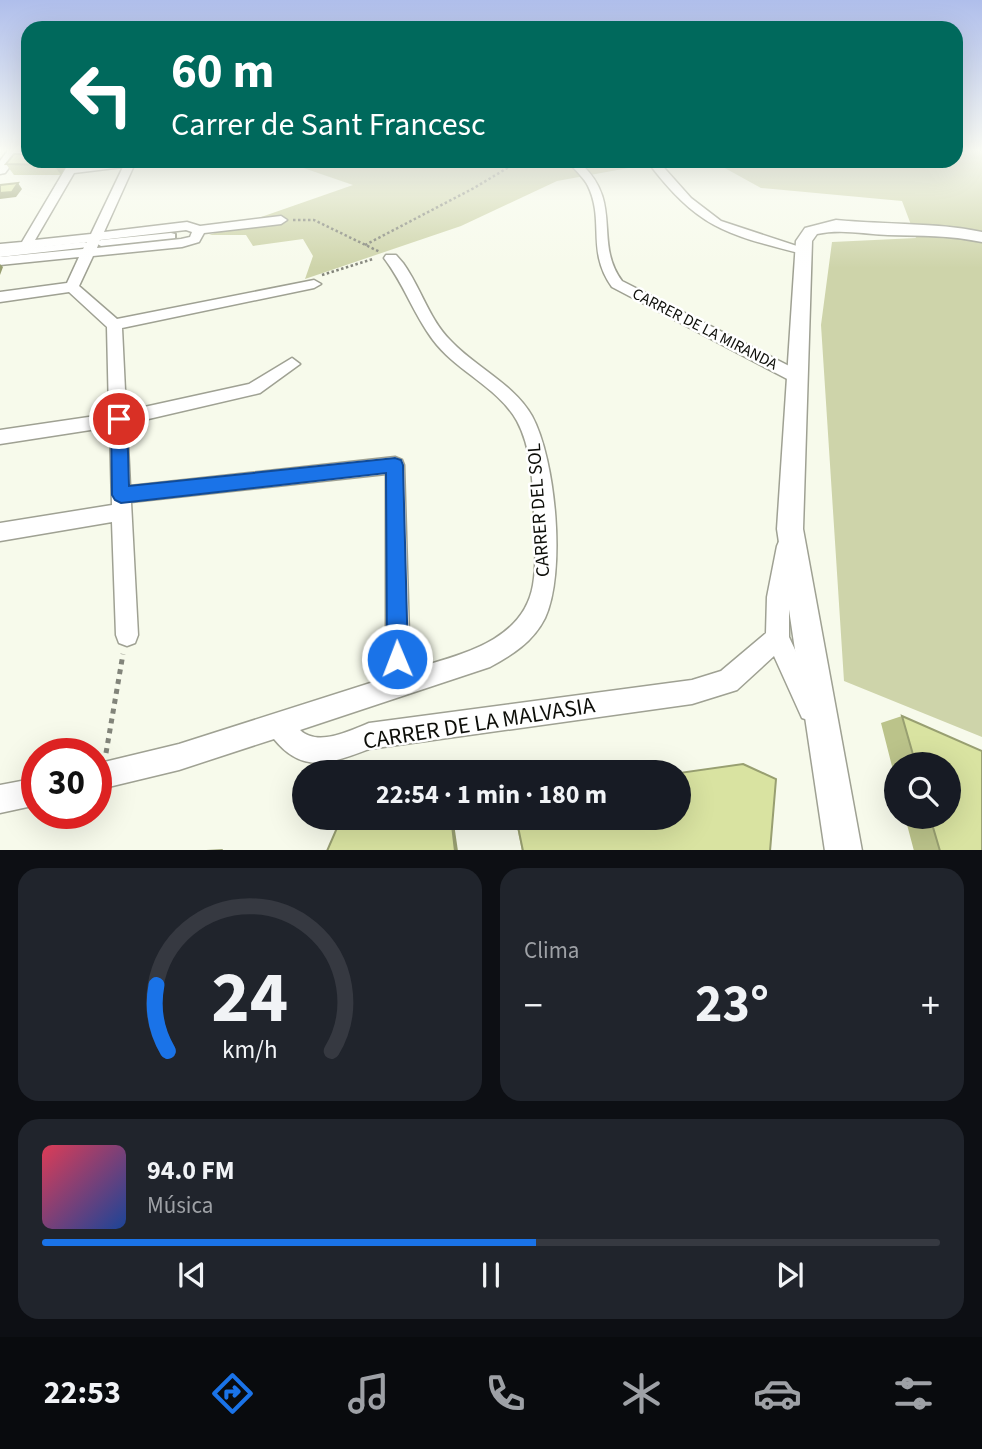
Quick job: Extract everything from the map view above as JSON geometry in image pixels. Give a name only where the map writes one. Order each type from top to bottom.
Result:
[{"type":"street","points":[[26,245],[58,189]]},
{"type":"street","points":[[72,287],[118,189]]},
{"type":"street","name":"CARRER DE LA MIRANDA","points":[[595,189],[607,268],[617,284],[797,377]]},
{"type":"street","points":[[677,189],[692,206],[715,222],[738,233],[803,250]]},
{"type":"street","points":[[0,247],[182,243],[195,239],[199,230],[281,220]]},
{"type":"street","points":[[820,728],[777,638],[778,597],[790,529],[803,250],[806,236],[811,231],[836,225],[888,230],[948,230],[982,237]]},
{"type":"street","points":[[0,254],[171,236]]},
{"type":"street","points":[[0,261],[92,244]]},
{"type":"street","name":"CARRER DEL SOL","points":[[279,725],[482,659],[512,642],[530,624],[542,599],[547,567],[537,452],[531,428],[515,405],[438,336],[400,267],[382,258]]},
{"type":"street","points":[[114,325],[314,284]]},
{"type":"street","points":[[0,298],[72,287]]},
{"type":"street","points":[[72,287],[114,325],[127,635]]},
{"type":"street","points":[[0,437],[119,419],[254,389],[292,364]]},
{"type":"street","points":[[0,532],[121,503],[395,465],[398,686]]},
{"type":"street","points":[[790,529],[820,728],[844,850]]},
{"type":"street","name":"CARRER DE LA MALVASIA","points":[[279,725],[301,748],[317,750],[339,747],[369,736],[692,692],[729,681],[777,638]]},
{"type":"street","points":[[112,773],[179,757],[279,725]]},
{"type":"street","points":[[0,799],[21,794]]},
{"type":"path","points":[[365,246],[382,238],[397,226],[476,189]]},
{"type":"path","points":[[281,220],[314,220],[365,246],[382,258]]},
{"type":"path","points":[[314,284],[316,278],[335,269],[382,258]]},
{"type":"path","points":[[107,738],[127,635]]},
{"type":"green space","points":[[342,189],[541,189],[461,226],[305,279],[313,256],[303,239],[253,246],[246,235],[209,235]]},
{"type":"green space","points":[[768,189],[982,189],[982,737],[844,681],[821,325],[832,242],[916,238],[902,201]]},
{"type":"building","points":[[0,189],[14,189],[12,192],[0,193]]},
{"type":"building","points":[[902,716],[982,751],[982,850],[940,850],[934,829],[961,829],[961,752],[912,752]]},
{"type":"building","points":[[743,764],[776,779],[770,850],[523,850],[519,830],[691,830],[691,771]]},
{"type":"building","points":[[336,830],[453,830],[455,850],[327,850]]},
{"type":"route","points":[[119,419],[121,495],[395,465],[397,659]]}]
